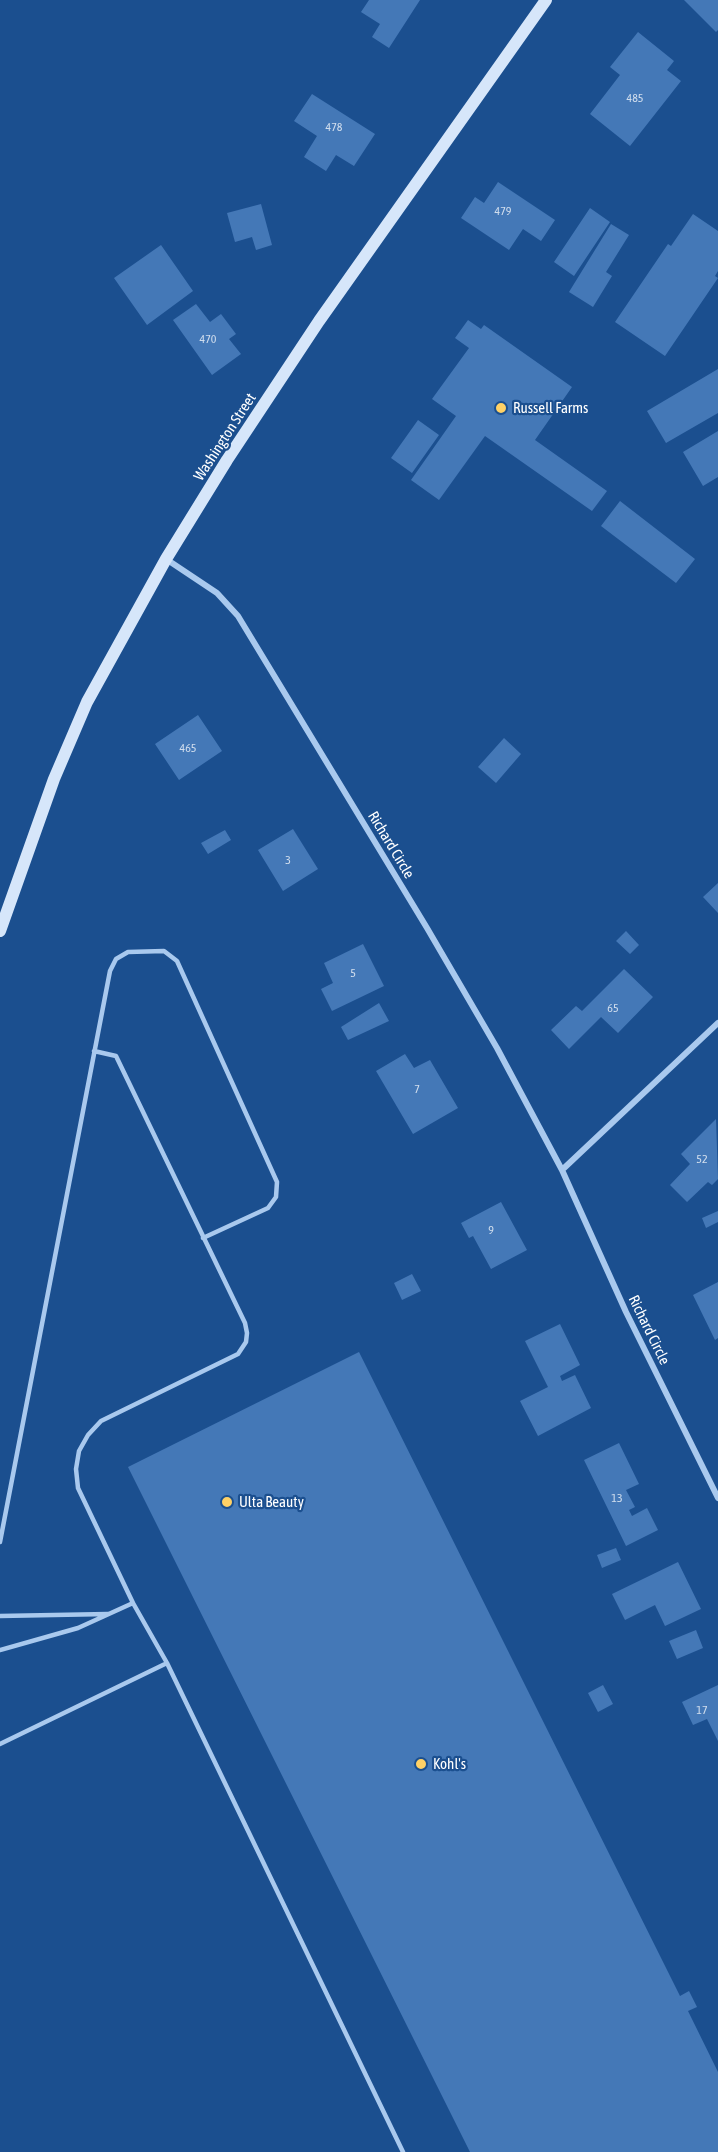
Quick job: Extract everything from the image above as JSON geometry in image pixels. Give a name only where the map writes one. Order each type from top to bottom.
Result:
[{"type":"main road","name":"Washington Street","points":[[0,931],[54,779],[87,702],[194,511],[319,321],[546,0]]},
{"type":"street","name":"Richard Circle","points":[[166,559],[217,593],[238,616],[497,1048],[562,1170],[626,1312],[718,1498]]},
{"type":"street","points":[[562,1170],[718,1023]]},
{"type":"lane","points":[[0,1542],[110,971],[116,959],[128,952],[155,950],[164,951],[174,957],[278,1187],[274,1201],[268,1208],[203,1238]]},
{"type":"lane","points":[[94,1051],[116,1056],[247,1328],[244,1347],[233,1356],[101,1421],[83,1442],[77,1460],[78,1488],[133,1603],[167,1663],[403,2152]]},
{"type":"lane","points":[[0,1650],[78,1628],[133,1603]]},
{"type":"lane","points":[[0,1616],[111,1614]]},
{"type":"lane","points":[[0,1744],[167,1663]]},
{"type":"building","points":[[369,0],[420,0],[389,48],[372,37],[380,24],[361,12]]},
{"type":"building","points":[[684,0],[718,0],[718,30],[716,32]]},
{"type":"building","points":[[638,32],[674,61],[667,70],[681,81],[630,146],[590,114],[620,75],[610,67]]},
{"type":"building","points":[[312,94],[375,134],[354,166],[336,155],[326,171],[304,157],[317,136],[294,121]]},
{"type":"building","points":[[498,182],[555,220],[541,241],[523,229],[509,250],[461,218],[475,197],[484,203]]},
{"type":"building","points":[[261,204],[272,245],[256,250],[252,237],[235,242],[227,213]]},
{"type":"building","points":[[590,208],[610,222],[574,276],[554,262]]},
{"type":"building","points":[[693,214],[718,231],[718,271],[715,276],[718,278],[665,356],[615,322],[668,244],[671,246]]},
{"type":"building","points":[[611,224],[629,235],[606,272],[612,276],[593,307],[569,292]]},
{"type":"building","points":[[161,245],[193,291],[147,325],[114,278]]},
{"type":"building","points":[[196,304],[210,322],[221,314],[236,334],[229,339],[241,354],[212,375],[173,320]]},
{"type":"building","name":"Russell Farms","points":[[468,320],[481,329],[484,325],[572,387],[535,440],[607,491],[592,511],[485,436],[439,500],[411,480],[456,416],[432,399],[469,348],[455,338]]},
{"type":"building","points":[[718,369],[718,413],[666,443],[647,411]]},
{"type":"building","points":[[418,420],[439,435],[412,473],[391,458]]},
{"type":"building","points":[[718,431],[718,477],[703,486],[683,452]]},
{"type":"building","points":[[620,501],[695,559],[676,583],[601,526]]},
{"type":"building","points":[[198,715],[222,751],[179,780],[155,744]]},
{"type":"building","points":[[504,738],[521,754],[496,783],[478,767]]},
{"type":"building","points":[[293,829],[318,869],[283,891],[258,850]]},
{"type":"building","points":[[225,830],[231,840],[208,854],[201,843]]},
{"type":"building","points":[[718,883],[718,913],[703,897]]},
{"type":"building","points":[[626,931],[639,945],[630,954],[616,941]]},
{"type":"building","points":[[363,944],[384,986],[332,1011],[321,989],[333,983],[324,963]]},
{"type":"building","points":[[624,969],[653,997],[618,1033],[601,1017],[569,1049],[551,1030],[576,1006],[582,1011]]},
{"type":"building","points":[[379,1003],[389,1021],[348,1040],[341,1027]]},
{"type":"building","points":[[405,1054],[414,1068],[430,1060],[458,1108],[413,1134],[376,1071]]},
{"type":"building","points":[[716,1119],[718,1179],[712,1185],[708,1182],[687,1202],[670,1185],[690,1164],[681,1154]]},
{"type":"building","points":[[501,1202],[527,1250],[491,1269],[473,1236],[469,1238],[461,1223]]},
{"type":"building","points":[[718,1211],[718,1222],[706,1228],[702,1218]]},
{"type":"building","points":[[412,1274],[421,1291],[402,1300],[394,1283]]},
{"type":"building","points":[[718,1282],[718,1338],[715,1340],[693,1295]]},
{"type":"building","points":[[560,1324],[580,1365],[560,1376],[562,1381],[575,1375],[591,1408],[538,1436],[520,1401],[548,1387],[525,1341]]},
{"type":"building","name":"Kohl's","points":[[359,1352],[680,1996],[689,1991],[697,2007],[688,2011],[718,2072],[718,2152],[470,2152],[128,1467]]},
{"type":"building","points":[[619,1443],[639,1484],[626,1490],[635,1507],[629,1510],[632,1516],[647,1508],[658,1530],[626,1546],[584,1460]]},
{"type":"building","points":[[616,1548],[621,1560],[602,1568],[597,1555]]},
{"type":"building","points":[[678,1562],[701,1609],[665,1626],[655,1605],[625,1620],[612,1594]]},
{"type":"building","points":[[696,1630],[703,1648],[677,1659],[669,1641]]},
{"type":"building","points":[[603,1685],[613,1704],[598,1712],[588,1693]]},
{"type":"building","points":[[718,1685],[718,1741],[707,1719],[693,1725],[682,1702]]},
{"type":"place","name":"Russell Farms","points":[[501,408]]},
{"type":"place","name":"Ulta Beauty","points":[[227,1502]]},
{"type":"place","name":"Kohl's","points":[[421,1764]]}]
